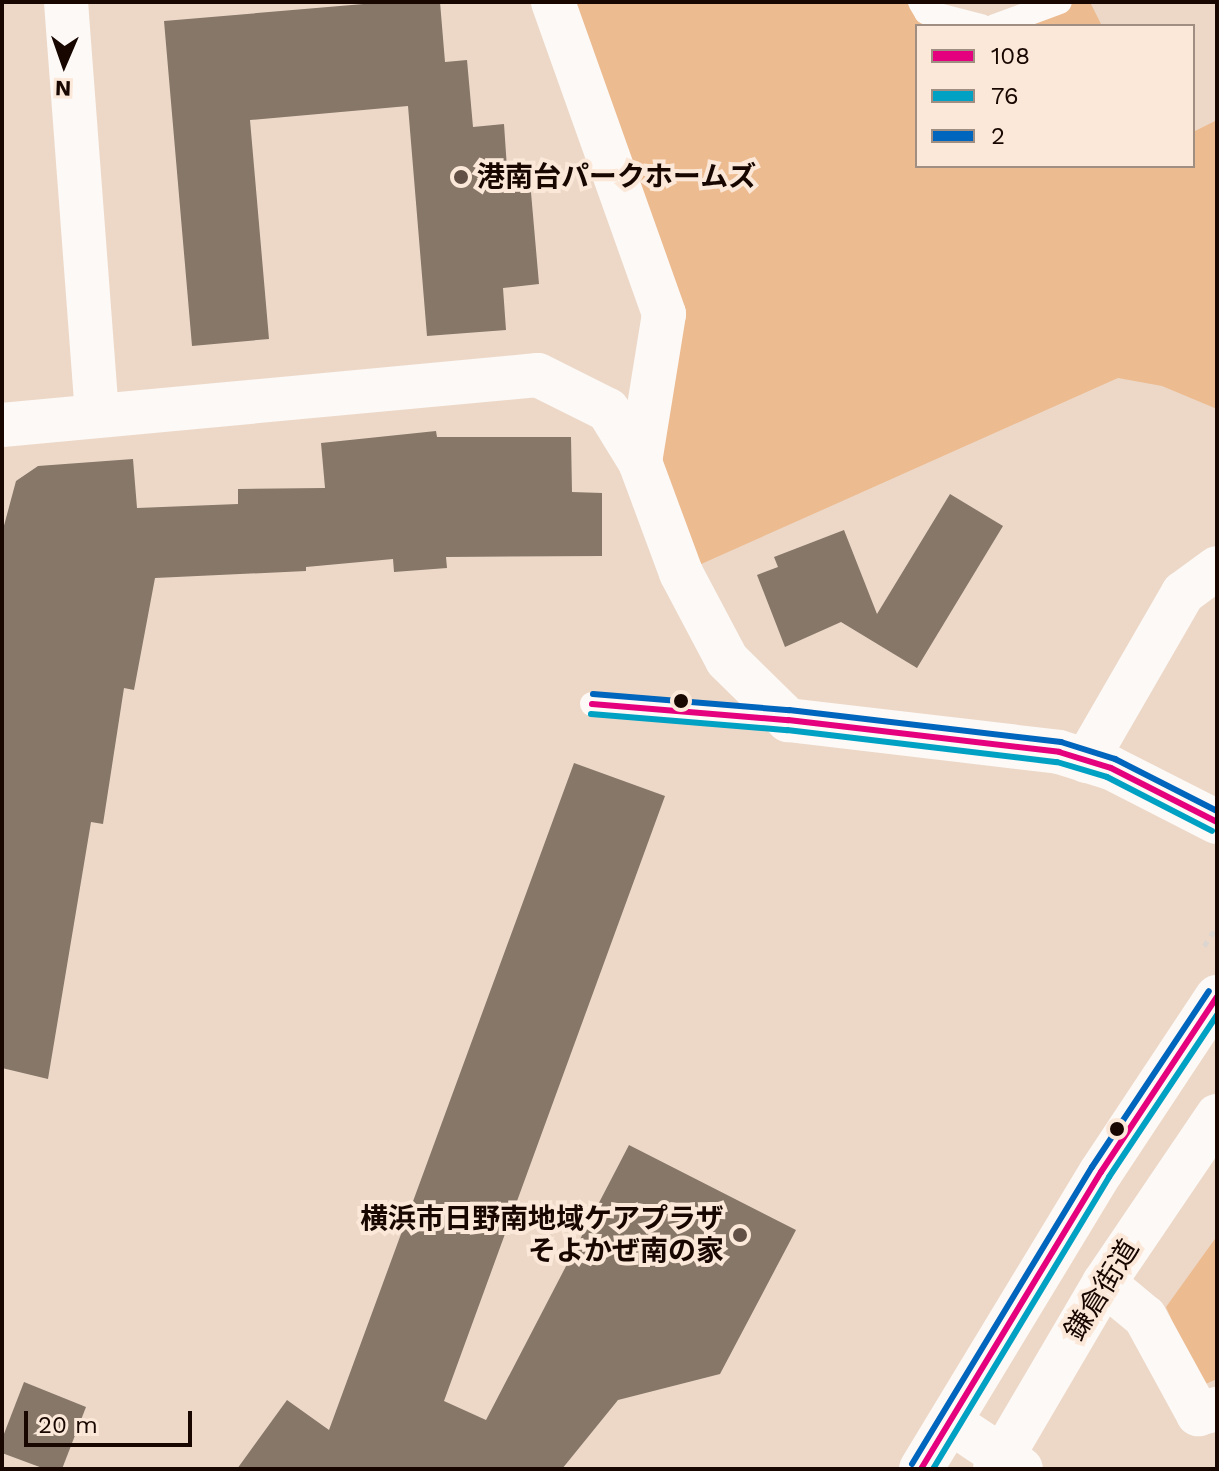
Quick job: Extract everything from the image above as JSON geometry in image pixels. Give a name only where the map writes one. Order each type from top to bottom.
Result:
[{"type":"street","points":[[66,2],[97,416]]},
{"type":"street","points":[[553,2],[664,314],[640,462]]},
{"type":"street","points":[[3,428],[97,416],[538,375],[608,410],[640,462],[681,573],[727,660],[788,720],[1059,752],[1111,768],[1217,822]]},
{"type":"street","points":[[1086,761],[1183,593],[1217,568]]},
{"type":"street","points":[[921,1469],[1101,1172],[1217,997]]},
{"type":"street","name":"鎌倉街道","points":[[1006,1464],[1104,1283],[1217,1116]]},
{"type":"street","points":[[1104,1283],[1145,1317],[1198,1414],[1217,1409]]},
{"type":"street","points":[[950,1422],[1006,1464]]},
{"type":"lane","points":[[920,2],[926,12],[973,24]]},
{"type":"lane","points":[[1000,24],[1060,2]]},
{"type":"lane","points":[[592,704],[788,720]]},
{"type":"shaded area","points":[[553,2],[920,2],[976,24],[915,24],[915,168],[1195,168],[1195,131],[1217,120],[1217,409],[1162,386],[1118,378],[681,573],[640,462],[664,314]]},
{"type":"shaded area","points":[[1055,2],[1090,2],[1101,24],[998,24]]},
{"type":"shaded area","points":[[1217,1236],[1217,1379],[1201,1386],[1166,1307]]},
{"type":"building","name":"港南台パークホームズ","points":[[387,2],[440,2],[445,62],[467,60],[473,127],[504,124],[508,183],[530,181],[539,284],[503,288],[506,330],[427,336],[408,106],[250,120],[269,339],[192,346],[164,21]]},
{"type":"building","points":[[436,431],[437,437],[571,437],[572,492],[602,493],[602,556],[446,557],[447,568],[394,572],[393,559],[306,567],[306,571],[155,578],[134,690],[124,688],[103,824],[91,822],[48,1079],[2,1068],[2,533],[16,481],[38,466],[133,459],[137,508],[238,504],[238,489],[325,488],[321,443]]},
{"type":"building","points":[[950,494],[1003,526],[917,668],[841,622],[785,647],[757,575],[778,567],[774,557],[844,530],[877,614]]},
{"type":"building","points":[[574,763],[665,796],[444,1401],[486,1420],[629,1145],[796,1230],[720,1374],[618,1400],[562,1469],[237,1469],[287,1400],[329,1430]]},
{"type":"building","points":[[24,1382],[86,1407],[62,1469],[45,1469],[2,1453],[2,1439]]},
{"type":"transit line","name":"2","points":[[593,694],[789,710],[1061,742],[1115,759],[1217,811]]},
{"type":"transit line","name":"108","points":[[592,704],[788,720],[1059,752],[1111,768],[1217,822]]},
{"type":"transit line","name":"76","points":[[591,714],[787,730],[1057,762],[1107,777],[1212,831]]},
{"type":"transit line","name":"2","points":[[912,1464],[1092,1167],[1209,991]]},
{"type":"transit line","name":"108","points":[[921,1469],[1101,1172],[1217,997]]},
{"type":"transit line","name":"76","points":[[933,1469],[1109,1177],[1217,1015]]},
{"type":"place","name":"港南台パークホームズ","points":[[461,177]]},
{"type":"place","name":"横浜市日野南地域ケアプラザ そよかぜ南の家","points":[[740,1235]]}]
